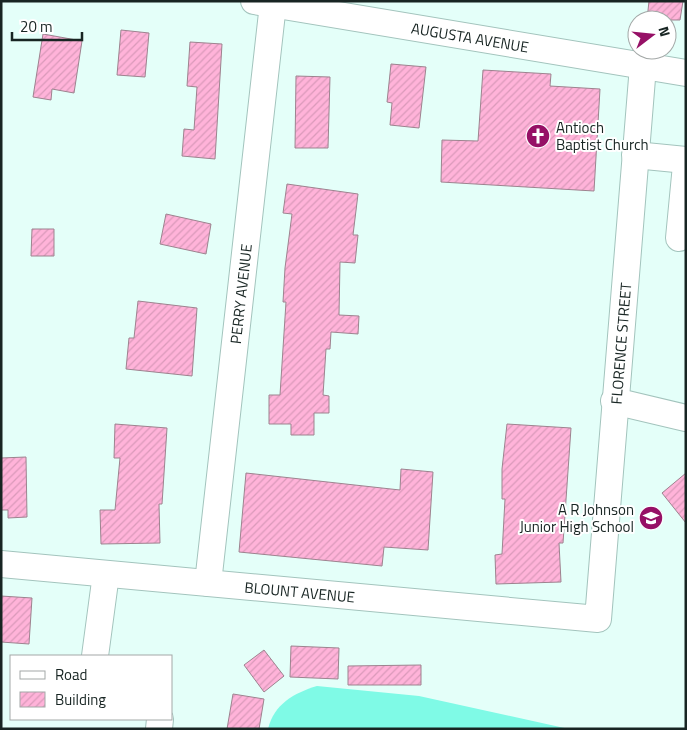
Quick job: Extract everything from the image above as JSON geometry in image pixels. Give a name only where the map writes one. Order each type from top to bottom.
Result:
[{"type":"street","name":"AUGUSTA AVENUE","points":[[263,3],[315,7],[686,73]]},
{"type":"street","name":"PERRY AVENUE","points":[[208,583],[263,3]]},
{"type":"street","name":"FLORENCE STREET","points":[[598,620],[614,401],[643,66]]},
{"type":"street","points":[[636,155],[686,160]]},
{"type":"street","points":[[679,238],[686,165]]},
{"type":"street","points":[[614,401],[686,418]]},
{"type":"street","name":"BLOUNT AVENUE","points":[[1,564],[598,620]]},
{"type":"street","points":[[95,655],[106,574]]},
{"type":"green space","points":[[317,686],[419,696],[569,729],[268,729],[271,720],[280,706],[300,692]]},
{"type":"building","points":[[649,1],[683,1],[680,20],[677,20],[677,10],[648,10]]},
{"type":"building","points":[[121,30],[149,33],[145,77],[117,75]]},
{"type":"building","points":[[43,34],[82,41],[74,93],[52,89],[51,100],[33,97]]},
{"type":"building","points":[[190,42],[222,44],[215,159],[182,156],[184,129],[194,130],[197,87],[187,86]]},
{"type":"building","points":[[391,64],[426,67],[419,128],[390,125],[392,103],[387,102]]},
{"type":"building","name":"Antioch Baptist Church","points":[[483,70],[551,74],[550,86],[600,89],[594,191],[441,182],[442,140],[478,141]]},
{"type":"building","points":[[296,76],[330,77],[328,148],[295,148]]},
{"type":"building","points":[[287,184],[358,194],[353,235],[358,235],[355,263],[340,262],[339,315],[359,316],[358,334],[331,332],[330,349],[326,349],[323,395],[329,396],[329,413],[314,413],[314,435],[291,435],[291,424],[269,424],[269,395],[280,395],[286,302],[283,302],[285,268],[292,214],[283,213]]},
{"type":"building","points":[[166,214],[211,224],[206,254],[160,244]]},
{"type":"building","points":[[32,229],[54,229],[54,256],[31,256]]},
{"type":"building","points":[[138,301],[197,308],[192,376],[126,369],[129,338],[134,338]]},
{"type":"building","points":[[115,424],[167,428],[162,504],[159,504],[160,543],[101,544],[100,510],[115,510],[120,458],[114,458]]},
{"type":"building","points":[[507,424],[571,428],[563,543],[559,543],[561,582],[496,584],[495,555],[502,554],[505,499],[502,499],[502,469]]},
{"type":"building","points":[[26,457],[27,517],[8,518],[8,510],[1,510],[1,458]]},
{"type":"building","points":[[401,469],[433,472],[428,550],[384,547],[382,566],[239,552],[246,473],[400,490]]},
{"type":"building","points":[[686,473],[686,523],[662,493]]},
{"type":"building","points":[[1,596],[32,598],[29,644],[1,642]]},
{"type":"building","points":[[291,646],[339,648],[338,679],[290,677]]},
{"type":"building","points":[[264,650],[284,676],[264,692],[244,665]]},
{"type":"building","points":[[421,665],[421,685],[348,685],[348,666]]},
{"type":"building","points":[[233,694],[264,699],[259,729],[227,729]]},
{"type":"place","name":"Antioch Baptist Church","points":[[538,136]]},
{"type":"place","name":"A R Johnson Junior High School","points":[[651,518]]}]
